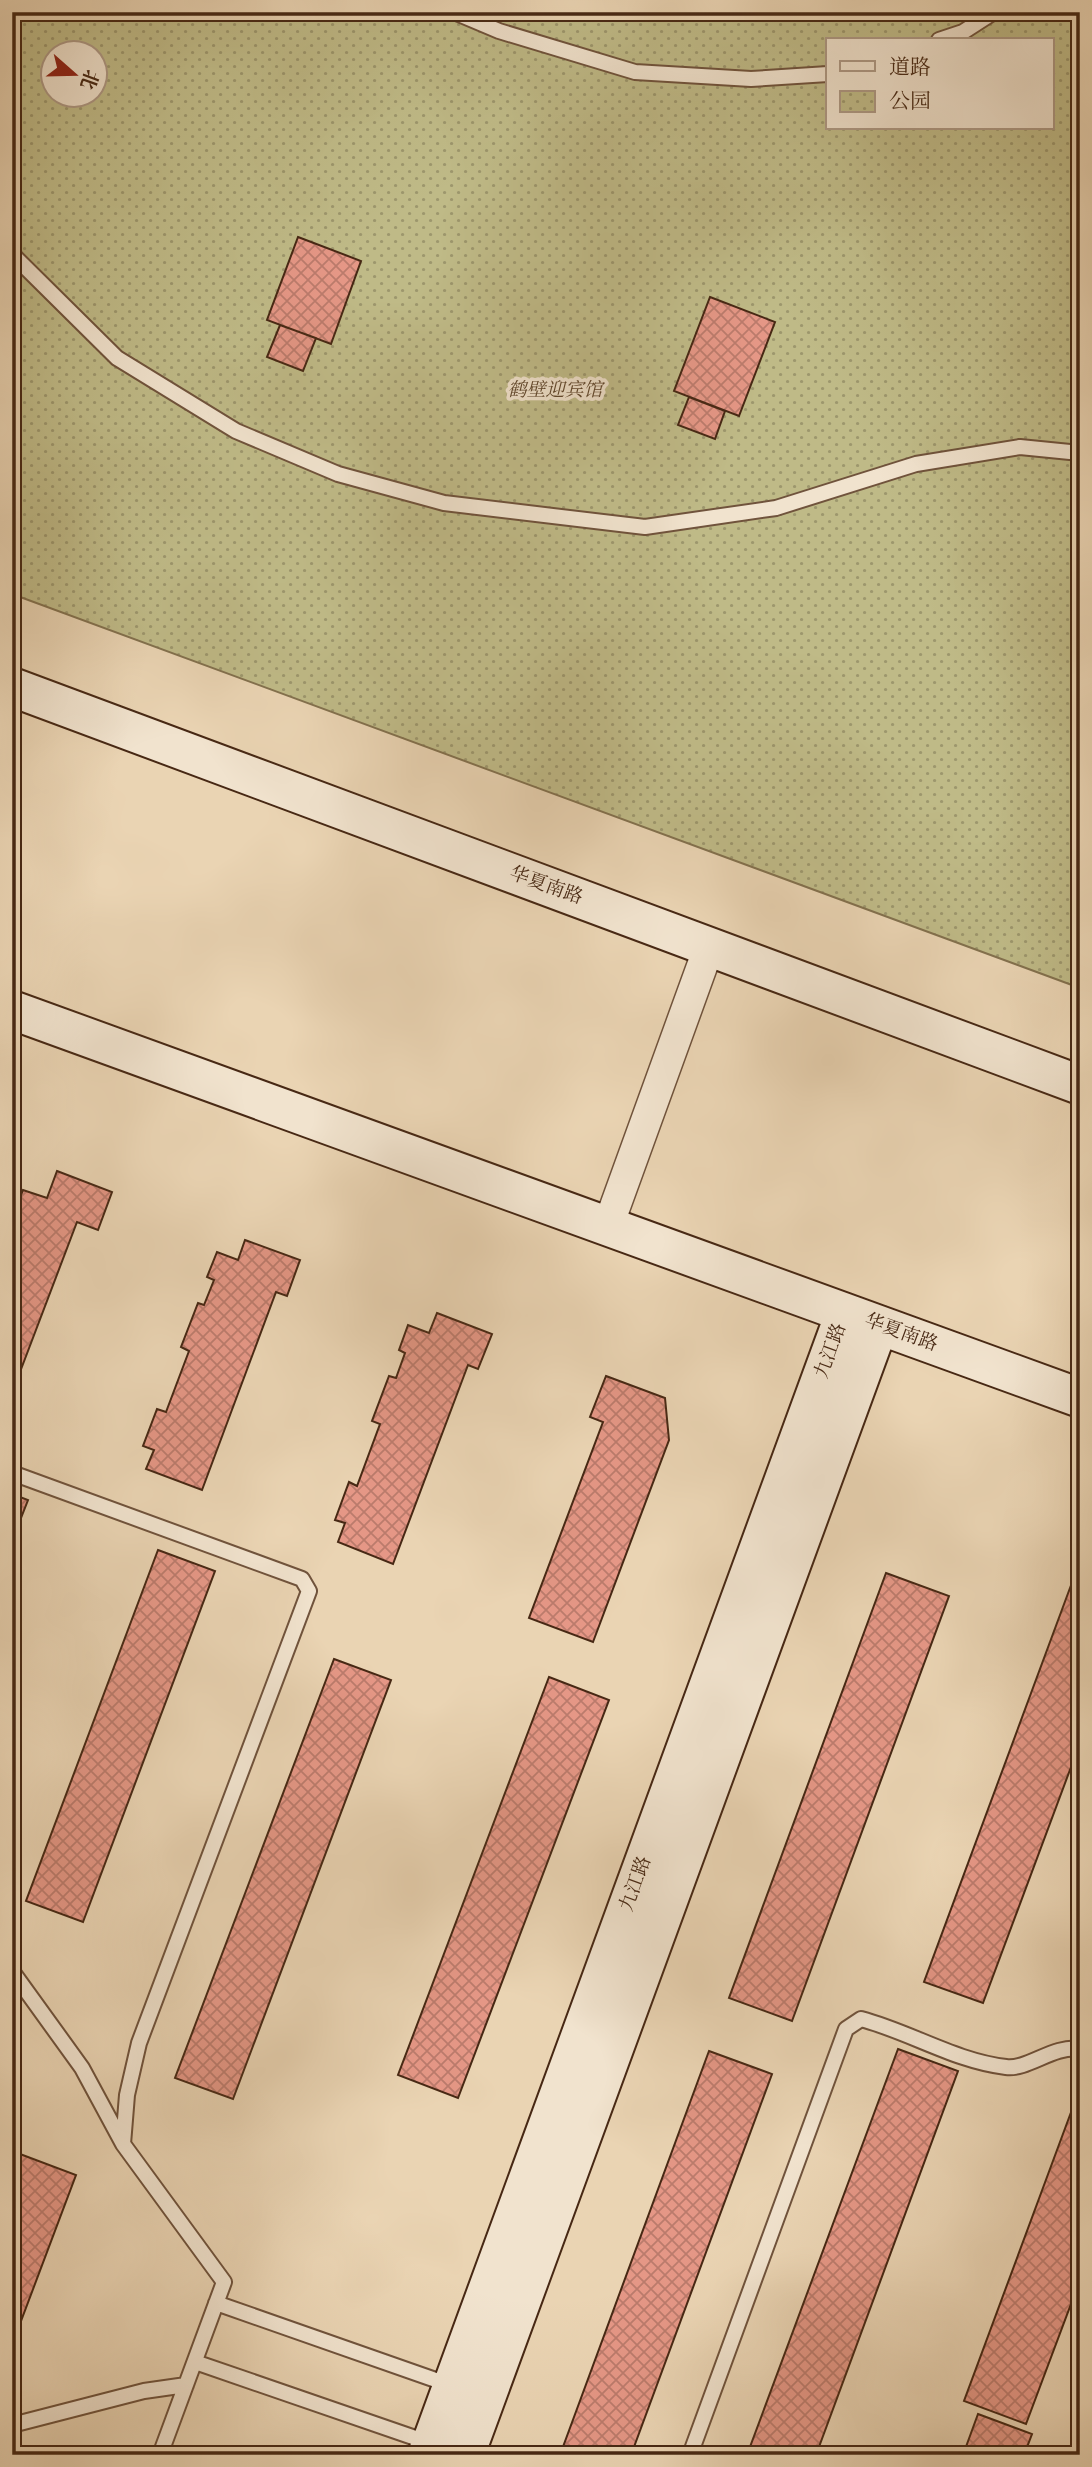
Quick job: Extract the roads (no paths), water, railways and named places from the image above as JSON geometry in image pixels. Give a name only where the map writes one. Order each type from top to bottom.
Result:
[{"type":"street","name":"华夏南路","points":[[12,687],[1080,1085]]},
{"type":"street","points":[[608,1226],[709,947]]},
{"type":"street","name":"华夏南路","points":[[12,1010],[1080,1398]]},
{"type":"street","name":"九江路","points":[[441,2451],[452,2385],[862,1319]]},
{"type":"street","name":"九江路","points":[[441,2451],[862,1319]]},
{"type":"lane","points":[[454,12],[499,31],[635,72],[751,79],[826,74]]},
{"type":"lane","points":[[945,38],[963,32],[994,12]]},
{"type":"lane","points":[[12,254],[117,358],[236,431],[338,474],[444,503],[645,527],[776,508],[916,464],[1020,447],[1080,453]]},
{"type":"lane","points":[[12,1473],[302,1578],[309,1591],[139,2043],[127,2095],[124,2144]]},
{"type":"lane","points":[[12,1971],[82,2068],[124,2144],[224,2282],[160,2455]]},
{"type":"lane","points":[[690,2455],[846,2029],[860,2019],[968,2059],[1010,2068],[1056,2051],[1080,2049]]},
{"type":"lane","points":[[216,2303],[452,2385]]},
{"type":"lane","points":[[195,2362],[441,2451]]},
{"type":"lane","points":[[12,2425],[144,2391],[186,2385]]},
{"type":"park label","name":"鹤壁迎宾馆","points":[[555,391]]}]
